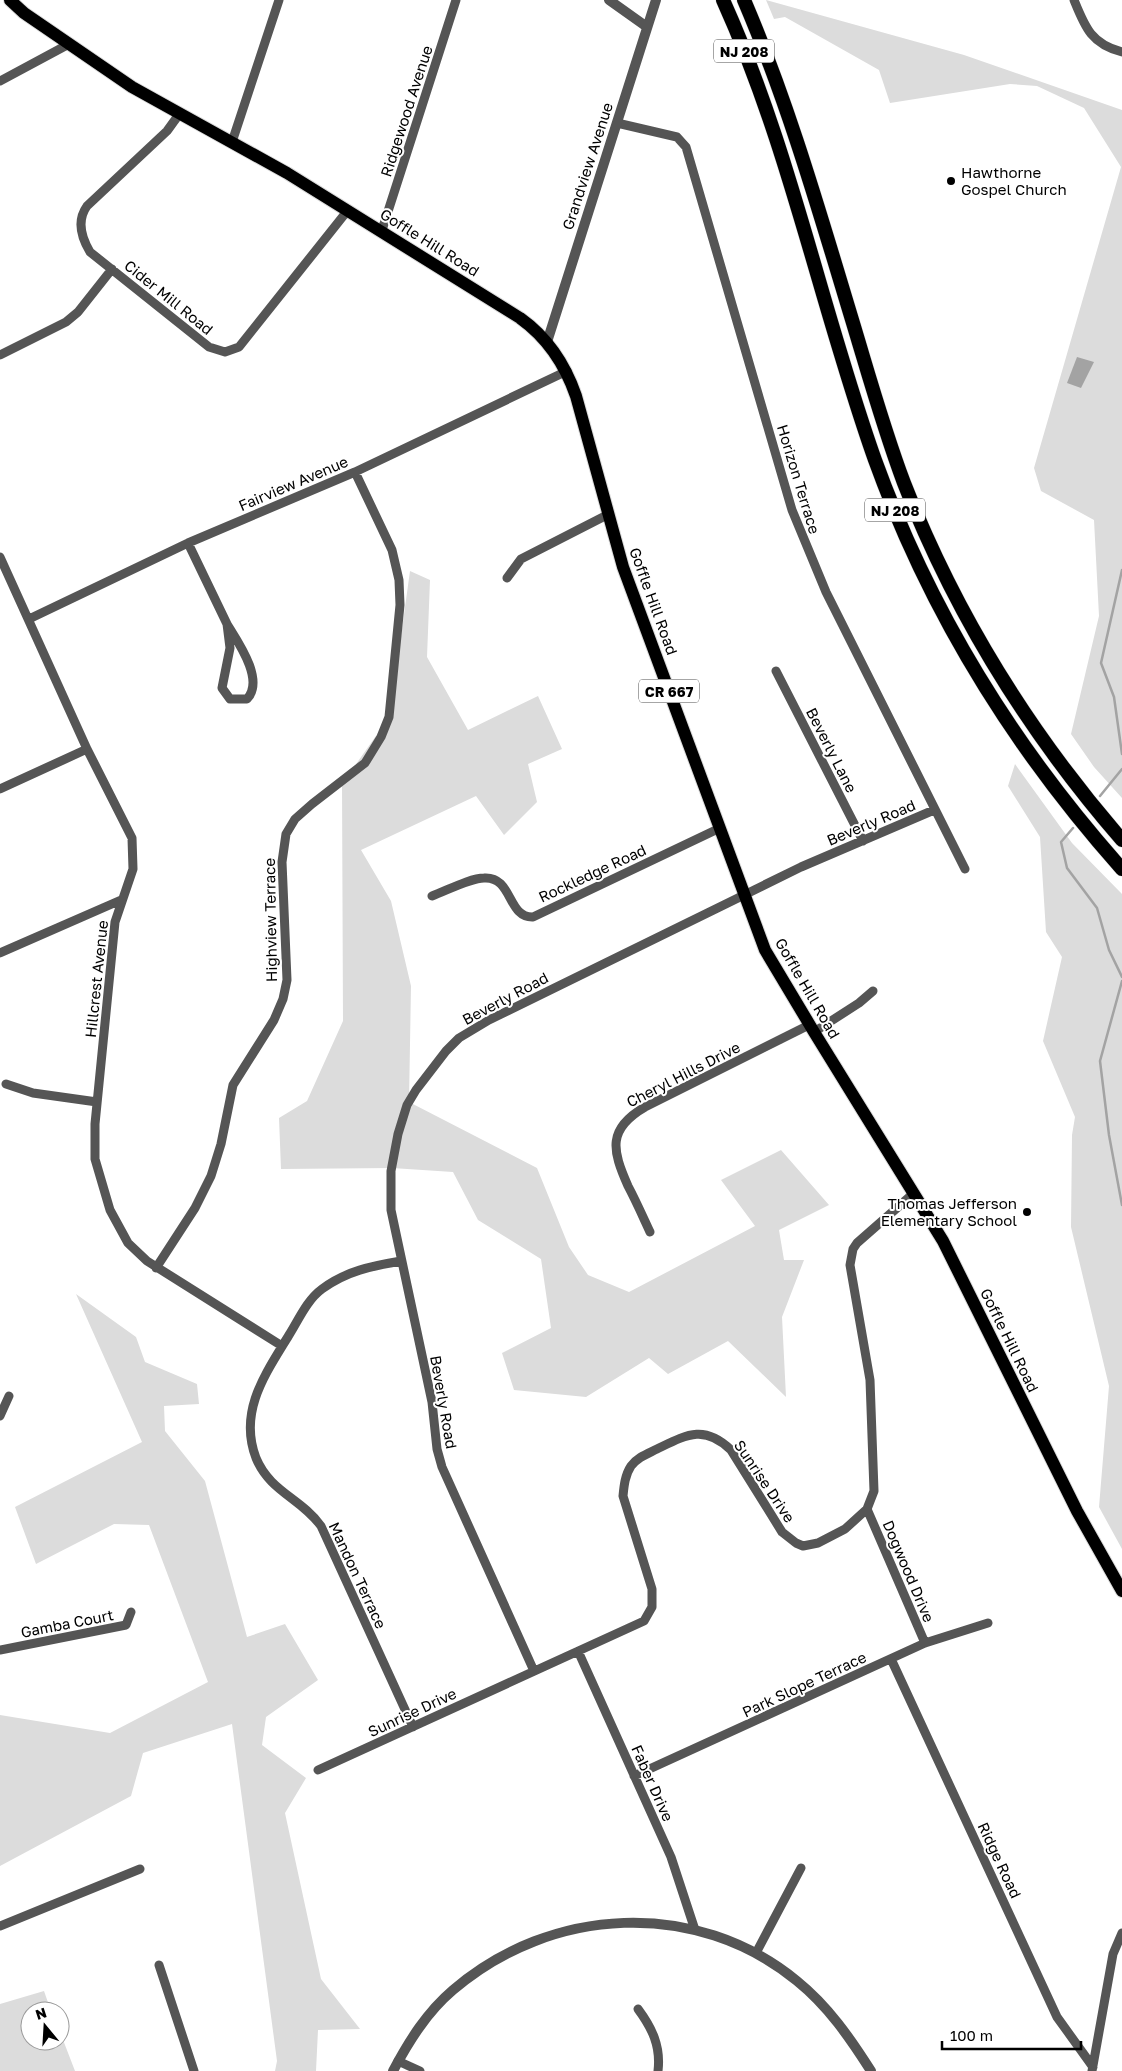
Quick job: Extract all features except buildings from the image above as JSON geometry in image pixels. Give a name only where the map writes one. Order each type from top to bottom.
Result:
[{"type":"highway","name":"NJ 208","points":[[722,0],[772,126],[875,459],[914,554],[960,646],[1010,727],[1056,790],[1122,869]]},
{"type":"highway","name":"NJ 208","points":[[744,0],[790,120],[890,445],[931,546],[961,607],[1013,695],[1066,771],[1122,840]]},
{"type":"main road","name":"Goffle Hill Road","points":[[10,0],[24,13],[132,87],[232,142],[382,230],[520,318],[547,342],[567,372],[576,396],[607,515],[623,567],[765,950],[811,1029],[943,1241],[1077,1512],[1122,1591]]},
{"type":"street","points":[[232,142],[279,0]]},
{"type":"street","name":"Ridgewood Avenue","points":[[382,230],[456,0]]},
{"type":"street","points":[[609,0],[647,27]]},
{"type":"street","name":"Grandview Avenue","points":[[547,342],[656,0]]},
{"type":"street","points":[[1074,0],[1087,30],[1108,48],[1122,52]]},
{"type":"street","points":[[0,81],[69,44]]},
{"type":"street","name":"Cider Mill Road","points":[[180,114],[167,131],[84,210],[80,226],[85,244],[90,252],[209,347],[225,352],[232,351],[243,343],[348,210]]},
{"type":"street","name":"Horizon Terrace","points":[[617,123],[677,137],[686,147],[792,510],[805,547],[934,810],[965,869]]},
{"type":"street","points":[[0,355],[66,322],[78,312],[112,269]]},
{"type":"street","name":"Fairview Avenue","points":[[29,619],[188,543],[355,472],[567,372]]},
{"type":"street","name":"Highview Terrace","points":[[156,1268],[195,1208],[211,1176],[221,1144],[233,1084],[274,1020],[282,999],[286,980],[282,862],[286,834],[295,820],[312,804],[365,764],[381,737],[388,717],[399,614],[399,580],[392,550],[355,472]]},
{"type":"street","points":[[507,578],[522,559],[607,515]]},
{"type":"street","points":[[188,543],[227,624],[244,652],[254,684],[252,693],[247,698],[230,699],[222,688],[230,648],[227,624]]},
{"type":"street","name":"Hillcrest Avenue","points":[[0,557],[87,749],[132,838],[133,868],[115,922],[94,1147],[98,1173],[110,1210],[128,1243],[156,1268],[282,1346]]},
{"type":"street","name":"Beverly Lane","points":[[776,671],[863,841]]},
{"type":"street","points":[[0,789],[87,749]]},
{"type":"street","name":"Beverly Road","points":[[534,1671],[442,1467],[432,1402],[394,1229],[390,1190],[398,1134],[407,1105],[446,1051],[459,1038],[488,1020],[817,860],[934,810]]},
{"type":"street","name":"Rockledge Road","points":[[432,896],[478,878],[493,879],[506,888],[519,912],[524,916],[533,916],[720,828]]},
{"type":"street","points":[[0,953],[122,900]]},
{"type":"street","name":"Cheryl Hills Drive","points":[[650,1232],[617,1160],[615,1144],[623,1123],[645,1107],[811,1029],[859,1004],[873,991]]},
{"type":"street","points":[[6,1084],[40,1094],[98,1102]]},
{"type":"street","points":[[867,1509],[874,1491],[870,1380],[850,1257],[857,1243],[914,1194]]},
{"type":"street","name":"Mandon Terrace","points":[[401,1261],[354,1271],[322,1290],[306,1307],[259,1385],[252,1407],[250,1427],[257,1459],[272,1484],[302,1504],[321,1526],[413,1726]]},
{"type":"street","points":[[0,1416],[9,1396]]},
{"type":"street","name":"Sunrise Drive","points":[[318,1770],[638,1625],[648,1615],[652,1607],[652,1589],[624,1496],[624,1486],[627,1475],[637,1460],[676,1439],[685,1436],[706,1435],[724,1443],[731,1450],[782,1532],[803,1546],[818,1543],[845,1529],[867,1509]]},
{"type":"street","name":"Dogwood Drive","points":[[867,1509],[925,1643]]},
{"type":"street","name":"Gamba Court","points":[[0,1650],[126,1625],[131,1612]]},
{"type":"street","name":"Park Slope Terrace","points":[[634,1776],[925,1643],[988,1623]]},
{"type":"street","name":"Faber Drive","points":[[578,1651],[671,1857],[695,1930]]},
{"type":"street","name":"Ridge Road","points":[[892,1659],[1057,2017],[1093,2069]]},
{"type":"street","points":[[756,1953],[801,1868]]},
{"type":"street","points":[[0,1926],[140,1869]]},
{"type":"street","points":[[393,2071],[418,2029],[453,1990],[484,1966],[527,1943],[577,1927],[636,1922],[673,1925],[695,1930],[756,1953],[797,1981],[825,2007],[850,2039],[871,2071]]},
{"type":"street","points":[[1093,2069],[1114,1954],[1122,1933]]},
{"type":"street","points":[[159,1965],[194,2071]]},
{"type":"street","points":[[638,2009],[652,2029],[656,2041],[658,2071]]},
{"type":"street","points":[[398,2061],[420,2071]]},
{"type":"shaded area","points":[[766,0],[964,55],[1122,110],[1122,798],[1094,767],[1071,734],[1099,616],[1094,520],[1041,491],[1034,468],[1121,167],[1084,108],[1037,86],[1010,84],[890,103],[879,70],[785,17],[774,19]]},
{"type":"shaded area","points":[[1077,357],[1094,362],[1081,388],[1067,383]]},
{"type":"shaded area","points":[[410,571],[430,580],[427,657],[468,730],[538,696],[562,749],[528,764],[537,802],[504,835],[476,796],[361,850],[391,901],[411,986],[409,1102],[537,1168],[569,1247],[588,1275],[629,1292],[755,1226],[721,1180],[781,1150],[829,1205],[779,1230],[784,1260],[804,1260],[782,1317],[786,1397],[728,1341],[668,1374],[649,1358],[586,1397],[514,1390],[502,1353],[551,1328],[541,1259],[478,1220],[453,1172],[392,1168],[281,1169],[279,1118],[307,1101],[343,1021],[342,784],[390,716]]},
{"type":"shaded area","points":[[1015,764],[1072,843],[1122,894],[1122,1549],[1099,1507],[1109,1386],[1071,1227],[1072,1135],[1075,1117],[1043,1041],[1062,957],[1046,932],[1040,837],[1008,786]]},
{"type":"shaded area","points":[[76,1294],[136,1337],[145,1362],[197,1384],[199,1404],[164,1406],[165,1431],[205,1481],[247,1637],[285,1624],[318,1680],[266,1717],[262,1745],[306,1778],[285,1813],[321,1979],[360,2029],[318,2030],[316,2071],[275,2071],[277,2061],[232,1724],[143,1753],[131,1796],[0,1866],[0,1715],[110,1733],[208,1682],[149,1525],[114,1524],[36,1564],[15,1507],[142,1442]]},
{"type":"shaded area","points":[[44,1991],[48,2001],[20,2001],[20,2051],[67,2051],[75,2071],[0,2071],[0,2004]]},
{"type":"waterway","points":[[1122,570],[1101,663],[1114,697],[1122,754]]},
{"type":"waterway","points":[[1100,796],[1122,769]]},
{"type":"waterway","points":[[1073,828],[1061,842],[1067,868],[1097,908],[1109,950],[1122,977]]},
{"type":"waterway","points":[[1122,981],[1100,1061],[1109,1135],[1122,1205]]},
{"type":"place","name":"Hawthorne Gospel Church","points":[[951,181]]},
{"type":"place","name":"Thomas Jefferson Elementary School","points":[[1027,1212]]}]
